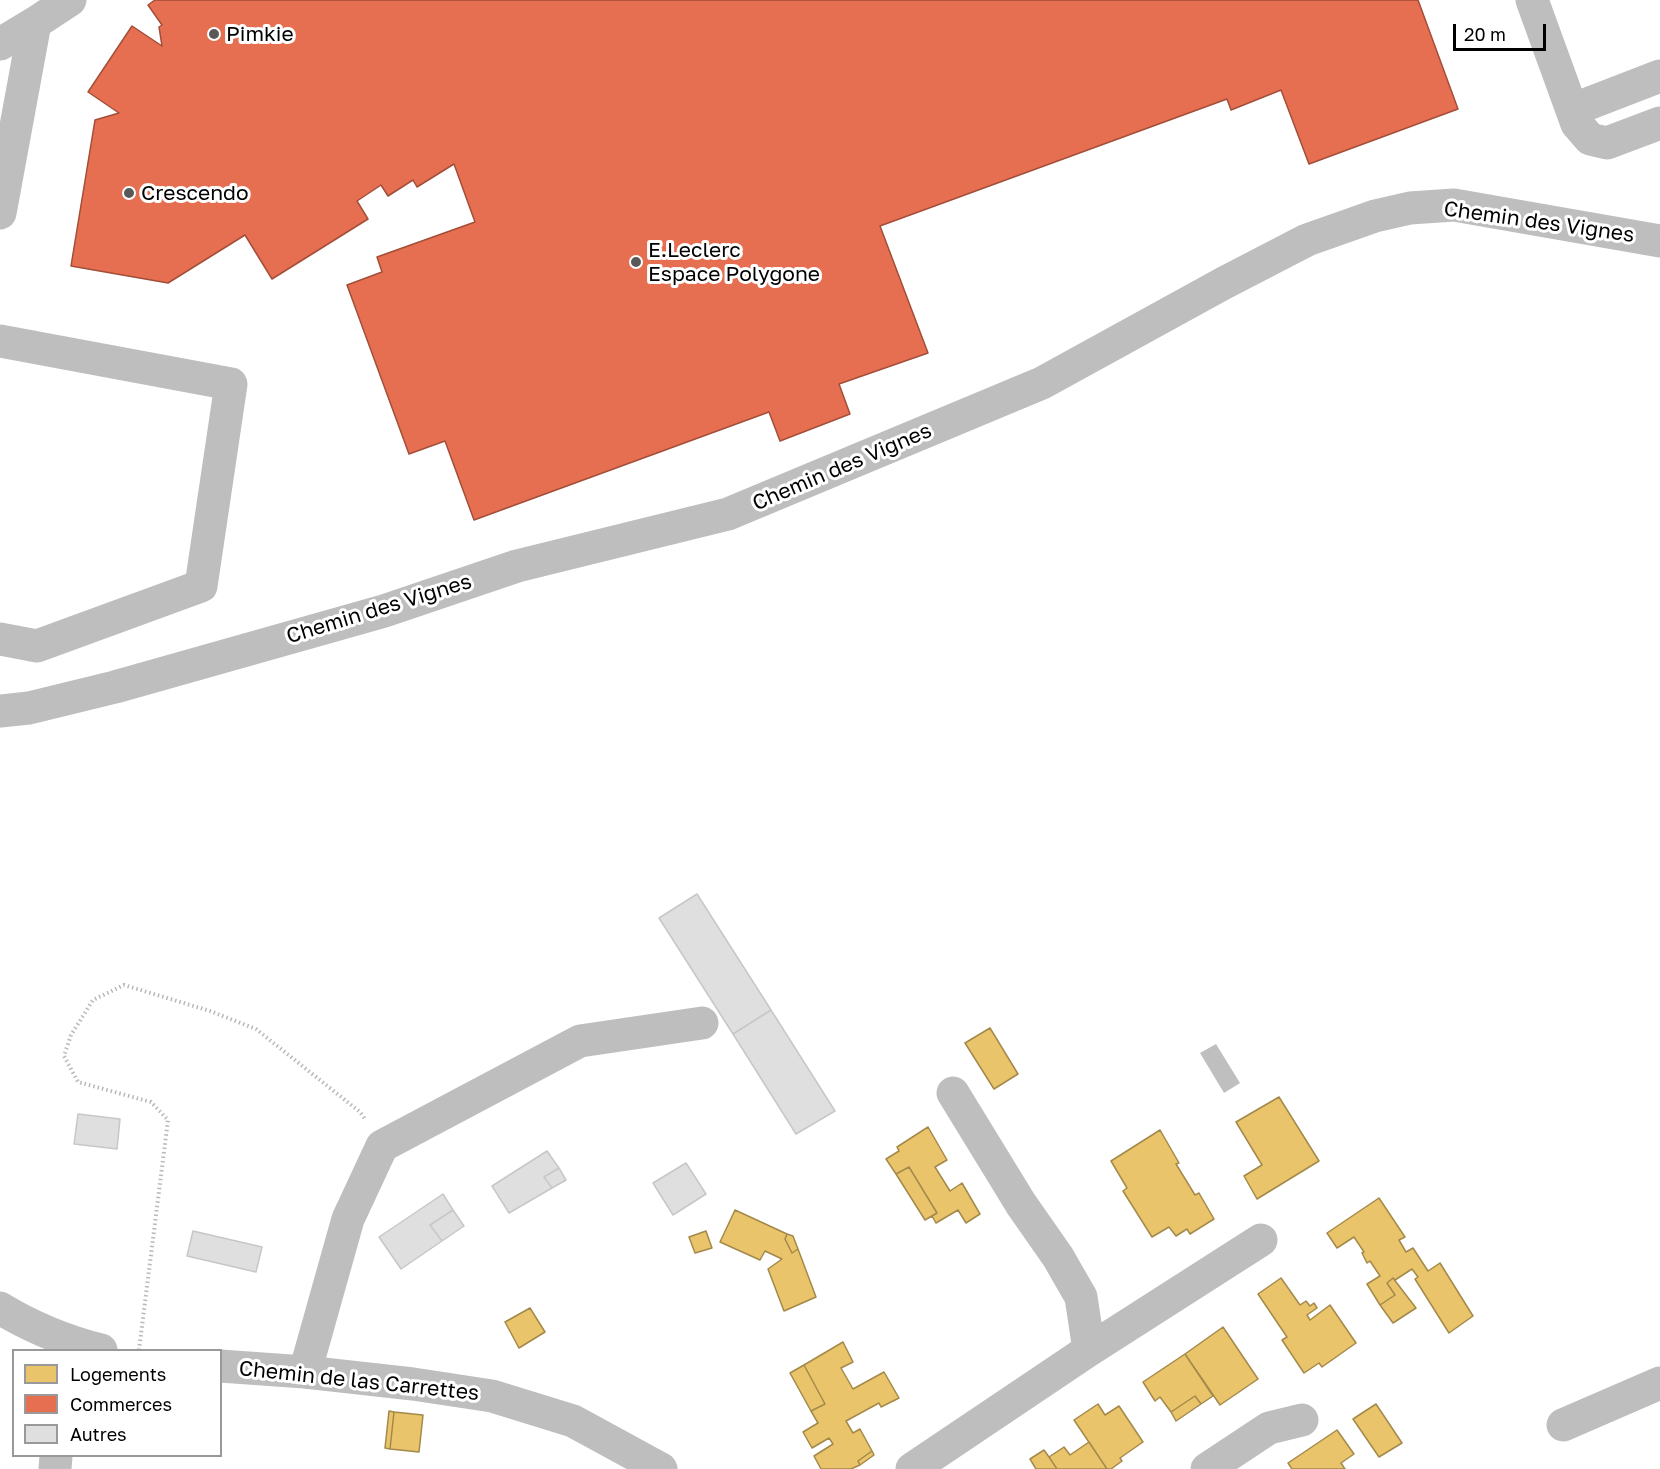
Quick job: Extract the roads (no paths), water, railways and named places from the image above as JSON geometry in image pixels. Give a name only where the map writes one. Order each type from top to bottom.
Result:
[{"type":"street","points":[[0,44],[70,0]]},
{"type":"street","points":[[1532,0],[1577,124],[1590,139],[1607,143],[1660,123]]},
{"type":"street","points":[[0,213],[8,118],[34,23]]},
{"type":"street","points":[[1572,110],[1660,76]]},
{"type":"street","name":"Chemin des Vignes","points":[[0,711],[29,708],[115,687],[384,611],[517,566],[728,514],[1042,383],[1307,240],[1375,216],[1410,208],[1454,205],[1660,241]]},
{"type":"street","points":[[0,341],[231,384],[201,586],[37,646],[0,639]]},
{"type":"street","points":[[305,1372],[348,1219],[382,1146],[580,1041],[702,1023]]},
{"type":"street","points":[[953,1093],[1081,1297],[1089,1350]]},
{"type":"street","points":[[912,1469],[1089,1350],[1261,1240]]},
{"type":"street","points":[[0,1308],[66,1346],[92,1349]]},
{"type":"street","name":"Chemin de las Carrettes","points":[[222,1366],[305,1372],[413,1384],[492,1396],[573,1421],[661,1469]]},
{"type":"street","points":[[1563,1425],[1660,1383]]},
{"type":"street","points":[[1207,1469],[1269,1428],[1302,1420]]},
{"type":"place","name":"Pimkie","points":[[214,34]]},
{"type":"place","name":"Crescendo","points":[[129,193]]},
{"type":"place","name":"E.Leclerc Espace Polygone","points":[[636,262]]}]
